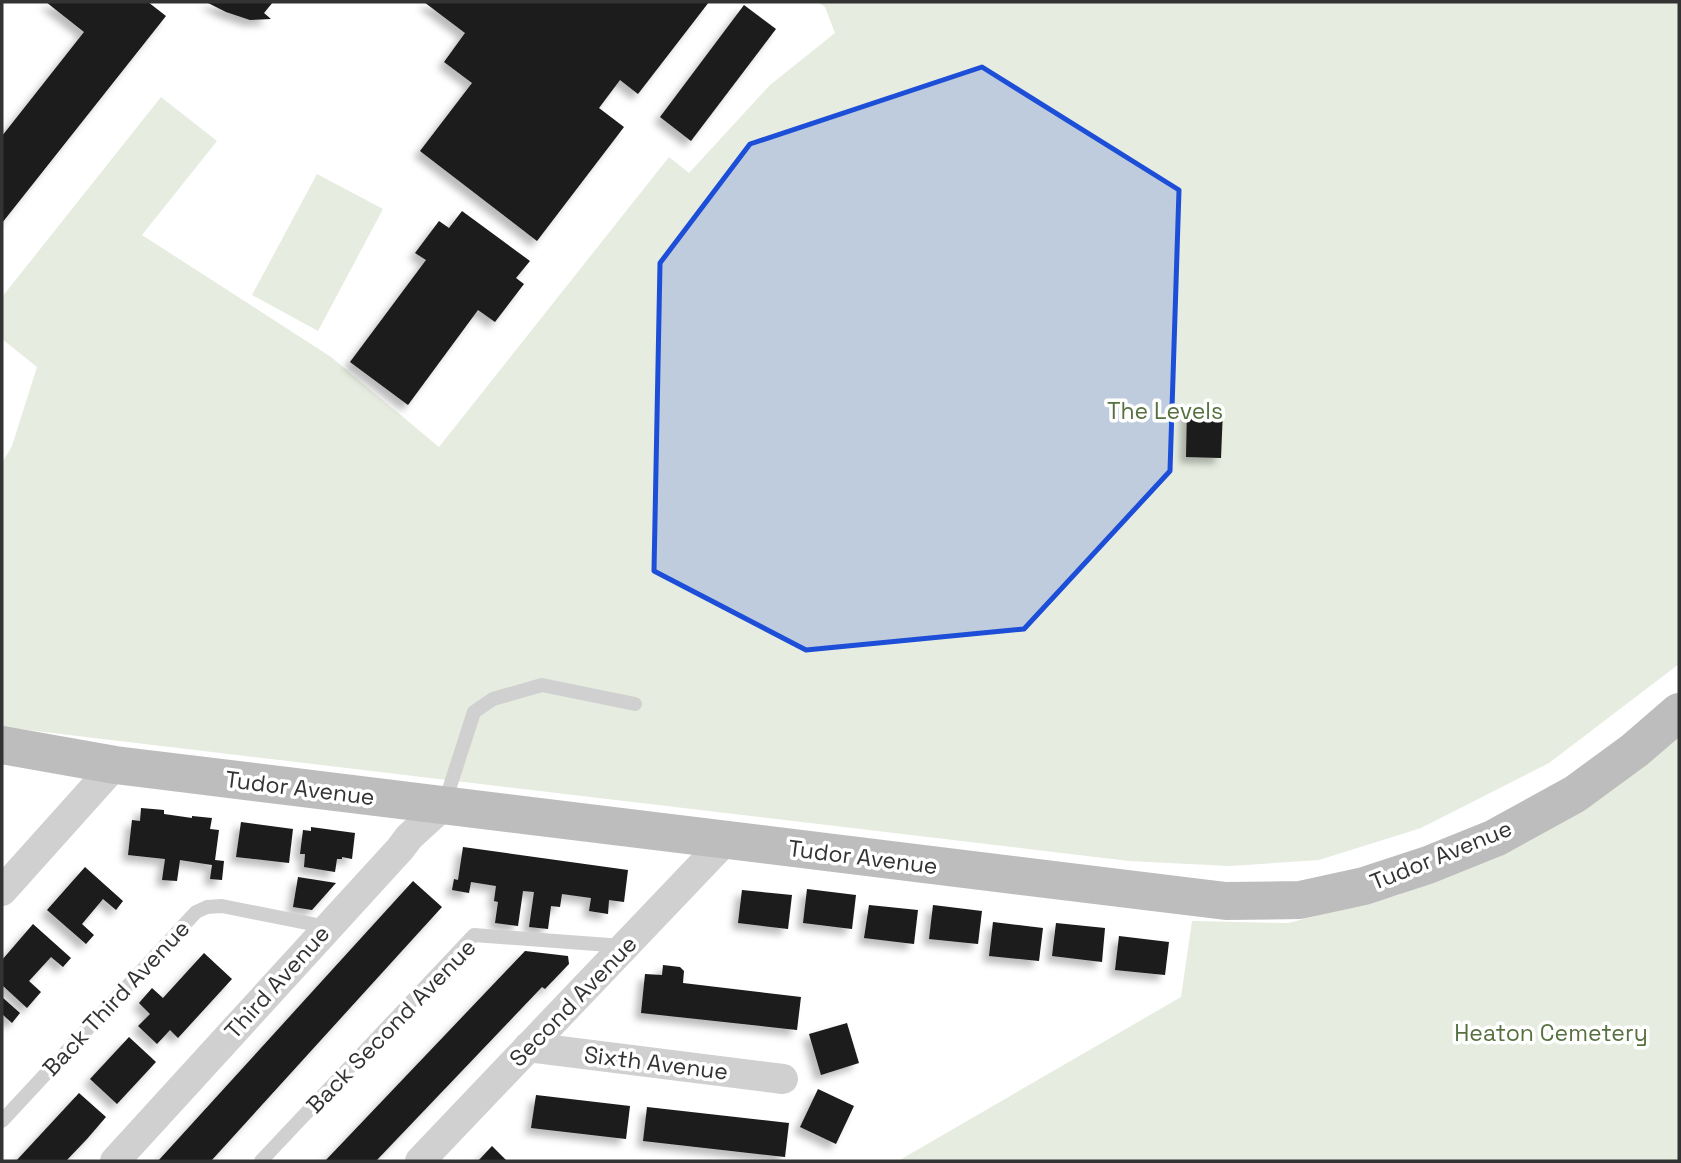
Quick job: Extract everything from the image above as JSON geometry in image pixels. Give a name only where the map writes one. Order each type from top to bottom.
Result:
[{"type":"main road","name":"Tudor Avenue","points":[[2,745],[116,765],[1226,901],[1300,900],[1364,886],[1495,838],[1575,794],[1635,750],[1679,712]]},
{"type":"street","points":[[2,891],[116,765]]},
{"type":"street","name":"Third Avenue","points":[[115,1161],[409,837],[443,806]]},
{"type":"street","name":"Second Avenue","points":[[420,1161],[726,840]]},
{"type":"street","name":"Sixth Avenue","points":[[528,1047],[783,1079]]},
{"type":"lane","points":[[443,806],[474,712],[493,699],[542,685],[635,704]]},
{"type":"lane","name":"Back Third Avenue","points":[[2,1121],[196,912],[207,907],[222,906],[327,927]]},
{"type":"lane","name":"Back Second Avenue","points":[[261,1161],[474,934],[625,946]]},
{"type":"highlighted area","points":[[982,67],[1179,190],[1170,471],[1024,629],[806,650],[654,571],[660,263],[750,144]]},
{"type":"green space","name":"The Levels","points":[[818,2],[1679,2],[1679,664],[1549,763],[1421,828],[1319,860],[1230,866],[1129,861],[2,727],[2,463],[12,446],[37,367],[2,339],[2,297],[161,97],[217,141],[142,235],[331,357],[439,447],[669,157],[689,173],[770,85],[835,33],[825,7]]},
{"type":"green space","points":[[317,174],[383,209],[318,331],[252,295]]},
{"type":"green space","name":"Heaton Cemetery","points":[[1679,732],[1679,1161],[898,1161],[1181,997],[1192,921],[1288,923],[1399,895]]},
{"type":"building","points":[[46,2],[148,2],[166,16],[2,223],[2,136],[84,32]]},
{"type":"building","points":[[206,2],[273,2],[264,13],[271,19],[250,20]]},
{"type":"building","points":[[424,2],[709,2],[638,94],[620,80],[599,108],[624,127],[537,241],[420,151],[472,83],[444,62],[465,33]]},
{"type":"building","points":[[744,5],[776,29],[691,141],[660,117]]},
{"type":"building","points":[[462,211],[530,261],[516,278],[524,284],[495,322],[478,310],[408,405],[350,362],[426,260],[415,253],[439,221],[449,228]]},
{"type":"building","points":[[1187,408],[1223,409],[1221,458],[1186,457]]},
{"type":"building","points":[[141,808],[164,810],[164,814],[192,818],[212,818],[210,829],[219,830],[215,860],[224,861],[222,880],[210,879],[212,865],[180,860],[177,881],[162,880],[165,859],[128,855],[132,820],[140,821]]},
{"type":"building","points":[[241,822],[293,829],[289,863],[236,857]]},
{"type":"building","points":[[311,827],[355,833],[352,859],[337,859],[335,872],[304,867],[305,854],[300,854],[303,830],[311,831]]},
{"type":"building","points":[[463,847],[628,870],[624,902],[609,900],[608,914],[589,911],[591,898],[562,894],[560,907],[551,906],[548,929],[529,927],[534,892],[523,891],[518,926],[495,923],[498,902],[494,901],[496,886],[471,882],[469,893],[452,890],[454,879],[458,880]]},
{"type":"building","points":[[85,867],[123,901],[116,910],[103,899],[82,924],[94,935],[86,944],[47,910]]},
{"type":"building","points":[[298,877],[336,883],[312,910],[293,907]]},
{"type":"building","points":[[413,881],[442,907],[211,1161],[158,1161]]},
{"type":"building","points":[[807,889],[856,895],[852,929],[803,923]]},
{"type":"building","points":[[742,890],[792,895],[788,929],[738,923]]},
{"type":"building","points":[[869,905],[918,910],[914,944],[864,938]]},
{"type":"building","points":[[933,905],[982,911],[978,944],[929,939]]},
{"type":"building","points":[[993,922],[1043,928],[1039,961],[989,956]]},
{"type":"building","points":[[1056,923],[1105,928],[1102,962],[1052,956]]},
{"type":"building","points":[[33,924],[71,958],[63,967],[51,957],[29,981],[41,992],[27,1008],[2,985],[2,960]]},
{"type":"building","points":[[1119,936],[1169,942],[1165,975],[1115,970]]},
{"type":"building","points":[[525,951],[568,956],[569,964],[545,989],[542,987],[376,1161],[325,1161]]},
{"type":"building","points":[[204,953],[232,979],[178,1038],[170,1030],[157,1044],[138,1026],[150,1014],[139,1003],[152,988],[163,998]]},
{"type":"building","points":[[663,965],[680,967],[684,971],[683,983],[801,997],[797,1030],[641,1013],[645,974],[662,975]]},
{"type":"building","points":[[2,997],[20,1013],[12,1023],[2,1014]]},
{"type":"building","points":[[847,1023],[859,1063],[821,1075],[809,1034]]},
{"type":"building","points":[[129,1037],[156,1062],[117,1104],[90,1079]]},
{"type":"building","points":[[818,1089],[854,1106],[836,1144],[800,1127]]},
{"type":"building","points":[[79,1093],[106,1117],[87,1139],[66,1161],[16,1161]]},
{"type":"building","points":[[536,1095],[630,1106],[626,1139],[531,1128]]},
{"type":"building","points":[[647,1107],[789,1123],[785,1157],[643,1141]]},
{"type":"building","points":[[492,1146],[507,1161],[478,1161]]}]
